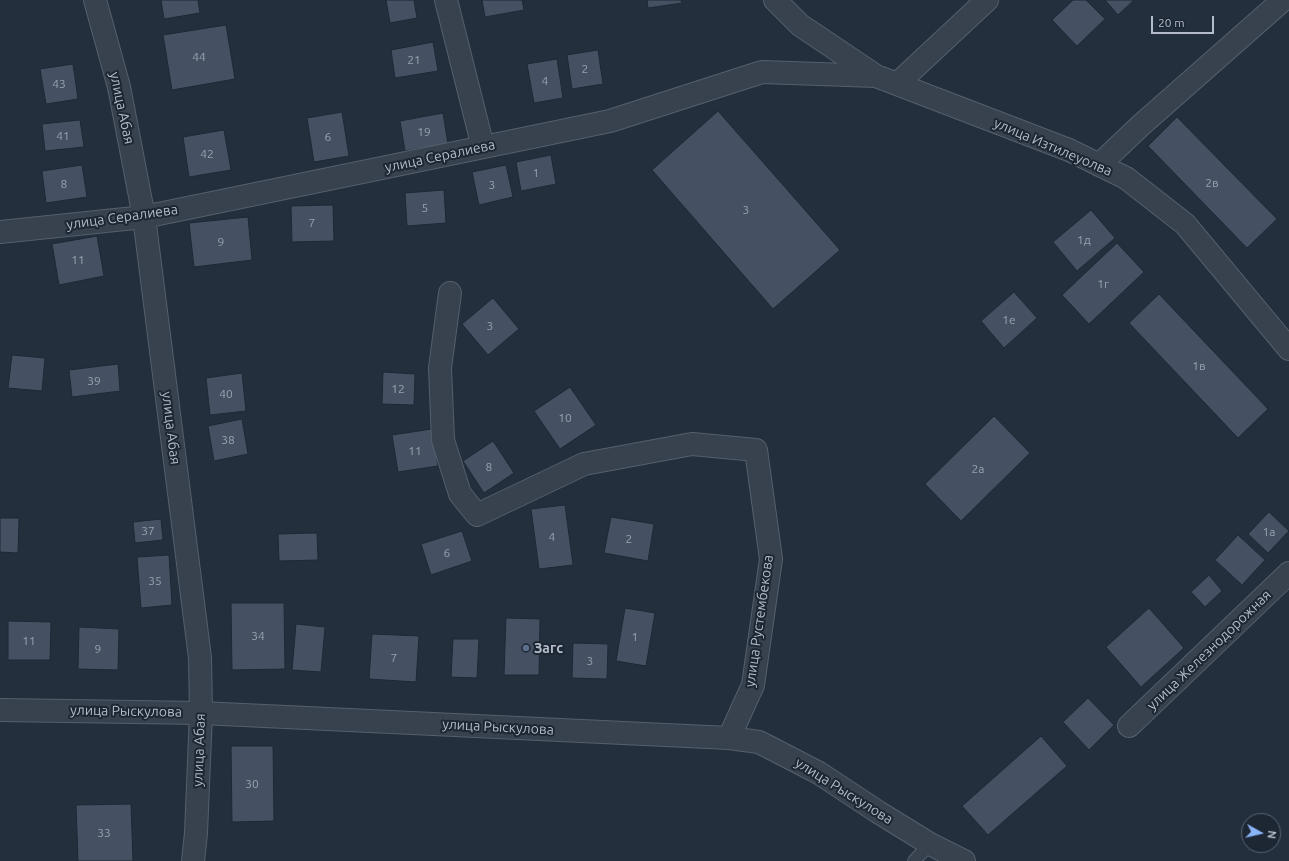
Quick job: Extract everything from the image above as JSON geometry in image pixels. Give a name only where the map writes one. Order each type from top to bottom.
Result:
[{"type":"street","name":"улица Абая","points":[[95,0],[119,87],[144,217],[200,658],[201,712],[196,833],[193,861]]},
{"type":"street","points":[[446,0],[483,148]]},
{"type":"street","name":"улица Изтилеуолва","points":[[775,0],[800,25],[876,76],[1069,150],[1126,178],[1185,224],[1289,349]]},
{"type":"street","points":[[897,84],[987,0]]},
{"type":"street","points":[[1099,165],[1146,120],[1283,0]]},
{"type":"street","name":"улица Сералиева","points":[[0,232],[144,217],[483,148],[610,121],[762,72],[876,76]]},
{"type":"street","name":"улица Рустембекова","points":[[450,292],[440,368],[443,440],[460,494],[477,515],[584,464],[692,444],[756,450],[771,559],[753,685],[729,738]]},
{"type":"street","name":"улица Железнодорожная","points":[[1129,726],[1289,573]]},
{"type":"street","name":"улица Рыскулова","points":[[0,710],[201,712],[729,738],[759,742],[819,773],[930,844],[964,861]]},
{"type":"lane","points":[[914,861],[930,844]]},
{"type":"building","points":[[161,0],[198,0],[200,13],[164,19]]},
{"type":"building","points":[[386,0],[414,0],[417,18],[390,23]]},
{"type":"building","points":[[482,0],[522,0],[524,10],[485,17]]},
{"type":"building","points":[[647,0],[681,0],[682,3],[648,8]]},
{"type":"building","points":[[1073,0],[1086,0],[1105,19],[1077,46],[1052,20]]},
{"type":"building","points":[[1105,0],[1134,0],[1118,15]]},
{"type":"building","points":[[226,25],[235,79],[172,90],[163,35]]},
{"type":"building","points":[[433,42],[438,71],[395,78],[391,50]]},
{"type":"building","points":[[598,50],[603,84],[572,89],[567,55]]},
{"type":"building","points":[[557,59],[563,98],[534,103],[527,64]]},
{"type":"building","points":[[73,64],[78,99],[46,104],[40,69]]},
{"type":"building","points":[[718,111],[840,250],[773,309],[652,170]]},
{"type":"building","points":[[342,112],[349,156],[314,162],[307,118]]},
{"type":"building","points":[[443,113],[448,144],[405,151],[400,121]]},
{"type":"building","points":[[1177,117],[1277,219],[1247,248],[1148,146]]},
{"type":"building","points":[[80,120],[84,147],[45,151],[42,124]]},
{"type":"building","points":[[224,130],[231,170],[189,177],[183,137]]},
{"type":"building","points":[[551,155],[556,184],[521,191],[516,162]]},
{"type":"building","points":[[82,165],[87,197],[46,203],[42,171]]},
{"type":"building","points":[[506,165],[513,197],[479,205],[472,172]]},
{"type":"building","points":[[444,190],[446,223],[407,226],[405,193]]},
{"type":"building","points":[[333,205],[334,241],[292,242],[291,206]]},
{"type":"building","points":[[1091,210],[1115,238],[1077,271],[1053,242]]},
{"type":"building","points":[[248,217],[252,260],[194,267],[189,223]]},
{"type":"building","points":[[97,236],[104,276],[59,285],[52,244]]},
{"type":"building","points":[[1117,243],[1144,272],[1089,324],[1062,295]]},
{"type":"building","points":[[1014,292],[1037,318],[1004,348],[981,321]]},
{"type":"building","points":[[1159,294],[1268,409],[1238,438],[1129,323]]},
{"type":"building","points":[[493,298],[519,329],[488,355],[462,324]]},
{"type":"building","points":[[12,355],[45,358],[42,391],[8,388]]},
{"type":"building","points":[[118,364],[120,391],[72,397],[69,370]]},
{"type":"building","points":[[383,372],[415,374],[414,405],[382,404]]},
{"type":"building","points":[[242,373],[246,411],[210,415],[206,378]]},
{"type":"building","points":[[570,387],[596,425],[560,449],[534,411]]},
{"type":"building","points":[[994,416],[1030,453],[961,521],[925,484]]},
{"type":"building","points":[[242,419],[248,454],[214,461],[208,426]]},
{"type":"building","points":[[432,429],[438,466],[398,472],[392,435]]},
{"type":"building","points":[[493,441],[514,473],[484,493],[463,461]]},
{"type":"building","points":[[565,505],[573,565],[539,569],[531,509]]},
{"type":"building","points":[[1269,512],[1289,531],[1268,553],[1248,534]]},
{"type":"building","points":[[611,517],[654,524],[648,561],[604,553]]},
{"type":"building","points":[[0,518],[19,518],[18,553],[0,552]]},
{"type":"building","points":[[161,519],[163,540],[135,543],[133,522]]},
{"type":"building","points":[[462,531],[472,561],[431,575],[421,544]]},
{"type":"building","points":[[317,533],[318,560],[279,561],[278,534]]},
{"type":"building","points":[[1238,535],[1265,560],[1242,585],[1215,560]]},
{"type":"building","points":[[169,555],[172,605],[141,608],[137,557]]},
{"type":"building","points":[[1209,575],[1222,591],[1205,607],[1191,592]]},
{"type":"building","points":[[231,603],[284,603],[285,669],[232,670]]},
{"type":"building","points":[[625,608],[655,613],[646,666],[616,661]]},
{"type":"building","points":[[1149,608],[1184,648],[1141,687],[1106,647]]},
{"type":"building","points":[[506,618],[540,619],[539,675],[504,675]]},
{"type":"building","points":[[8,621],[51,622],[50,660],[8,660]]},
{"type":"building","points":[[296,624],[325,627],[321,672],[292,670]]},
{"type":"building","points":[[79,627],[119,629],[118,670],[78,669]]},
{"type":"building","points":[[372,634],[419,636],[416,682],[369,679]]},
{"type":"building","points":[[453,639],[479,639],[477,678],[451,677]]},
{"type":"building","points":[[573,643],[608,644],[607,679],[572,678]]},
{"type":"building","points":[[1088,698],[1114,725],[1089,750],[1063,722]]},
{"type":"building","points":[[1041,736],[1067,766],[988,835],[962,806]]},
{"type":"building","points":[[231,746],[273,746],[274,821],[232,822]]},
{"type":"building","points":[[131,804],[133,861],[78,861],[76,805]]},
{"type":"place","name":"Загс","points":[[526,648]]}]
